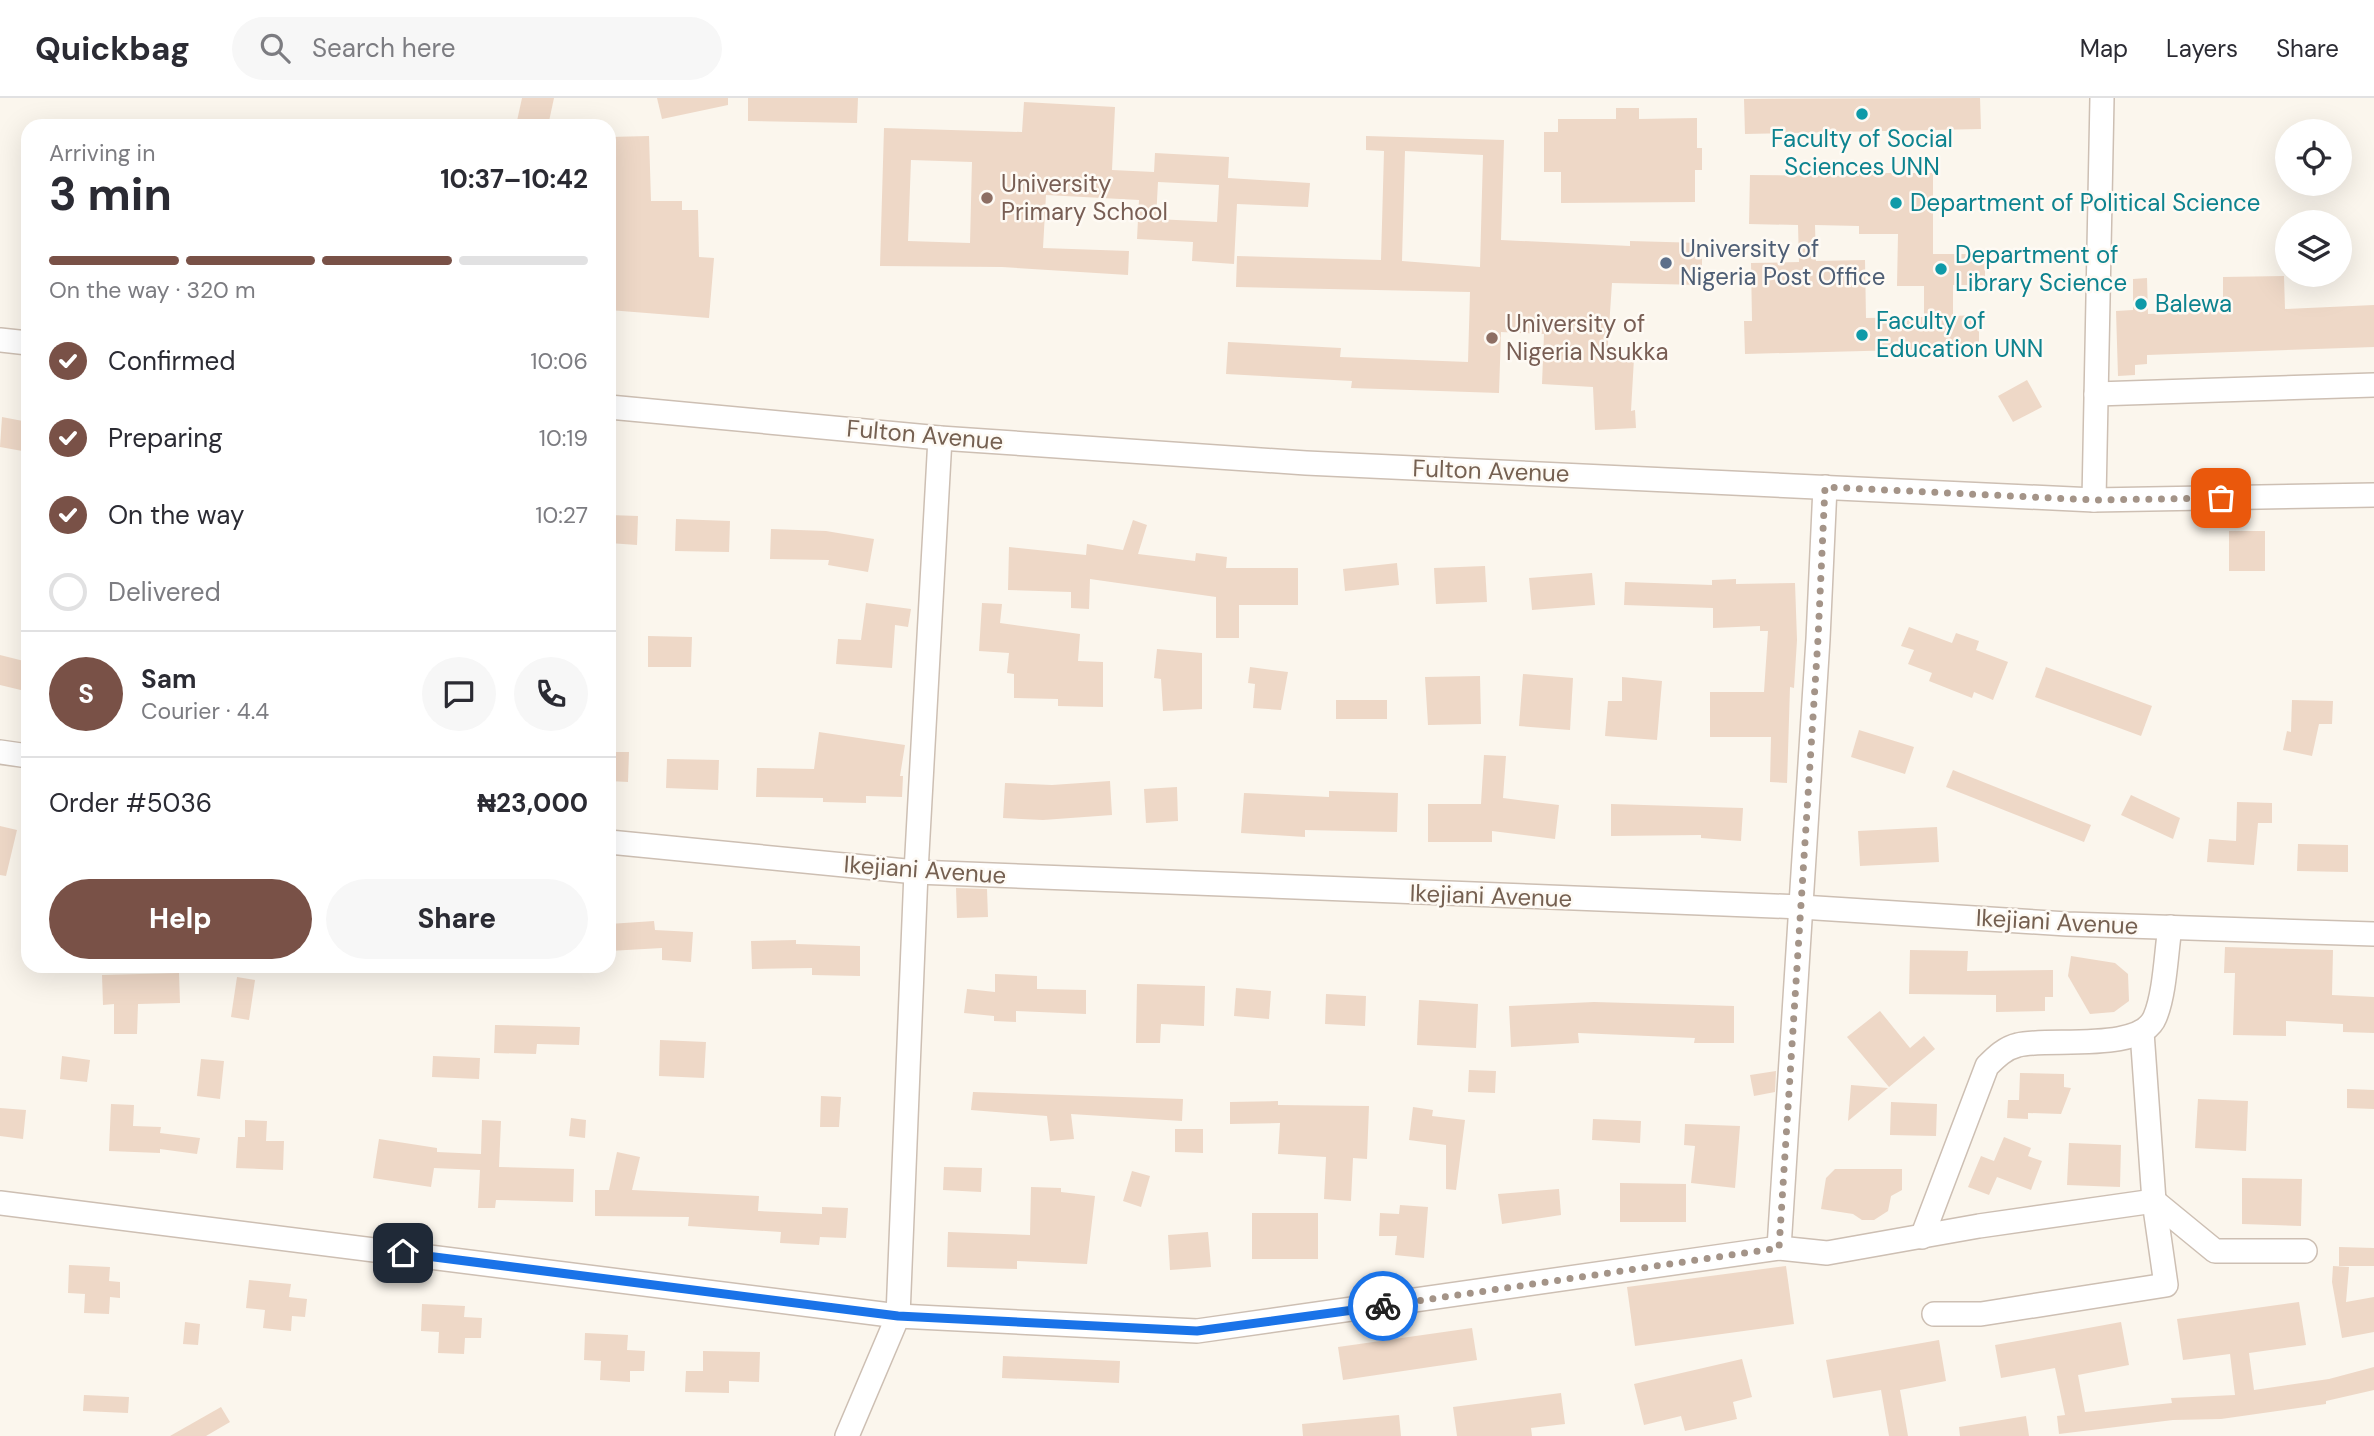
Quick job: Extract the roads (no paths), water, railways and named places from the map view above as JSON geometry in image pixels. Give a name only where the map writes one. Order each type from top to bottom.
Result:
[{"type":"street","points":[[2094,500],[2102,98]]},
{"type":"street","points":[[0,340],[21,342]]},
{"type":"street","points":[[2096,394],[2374,385]]},
{"type":"street","name":"Fulton Avenue","points":[[616,408],[940,438],[1306,463],[2094,500],[2374,495]]},
{"type":"street","points":[[847,1436],[898,1316],[916,872],[940,438]]},
{"type":"street","points":[[1779,1248],[1825,487]]},
{"type":"street","points":[[0,752],[21,755]]},
{"type":"street","name":"Ikejiani Avenue","points":[[616,843],[916,872],[1801,907],[2170,927],[2374,934]]},
{"type":"street","points":[[1922,1237],[1987,1066],[2001,1052],[2018,1045],[2115,1040],[2142,1032],[2155,1019],[2170,927]]},
{"type":"street","points":[[1934,1314],[1981,1314],[2166,1285],[2154,1202],[2142,1032]]},
{"type":"street","points":[[0,1203],[898,1316],[1197,1331],[1779,1248],[1827,1253],[2154,1202],[2215,1251],[2305,1251]]},
{"type":"place","name":"Faculty of Social Sciences UNN","points":[[1862,114]]},
{"type":"place","name":"University Primary School","points":[[987,198]]},
{"type":"place","name":"Department of Political Science","points":[[1896,203]]},
{"type":"place","name":"University of Nigeria Post Office","points":[[1666,263]]},
{"type":"place","name":"Department of Library Science","points":[[1941,269]]},
{"type":"place","name":"Balewa","points":[[2141,304]]},
{"type":"place","name":"Faculty of Education UNN","points":[[1862,335]]},
{"type":"place","name":"University of Nigeria Nsukka","points":[[1492,338]]}]
